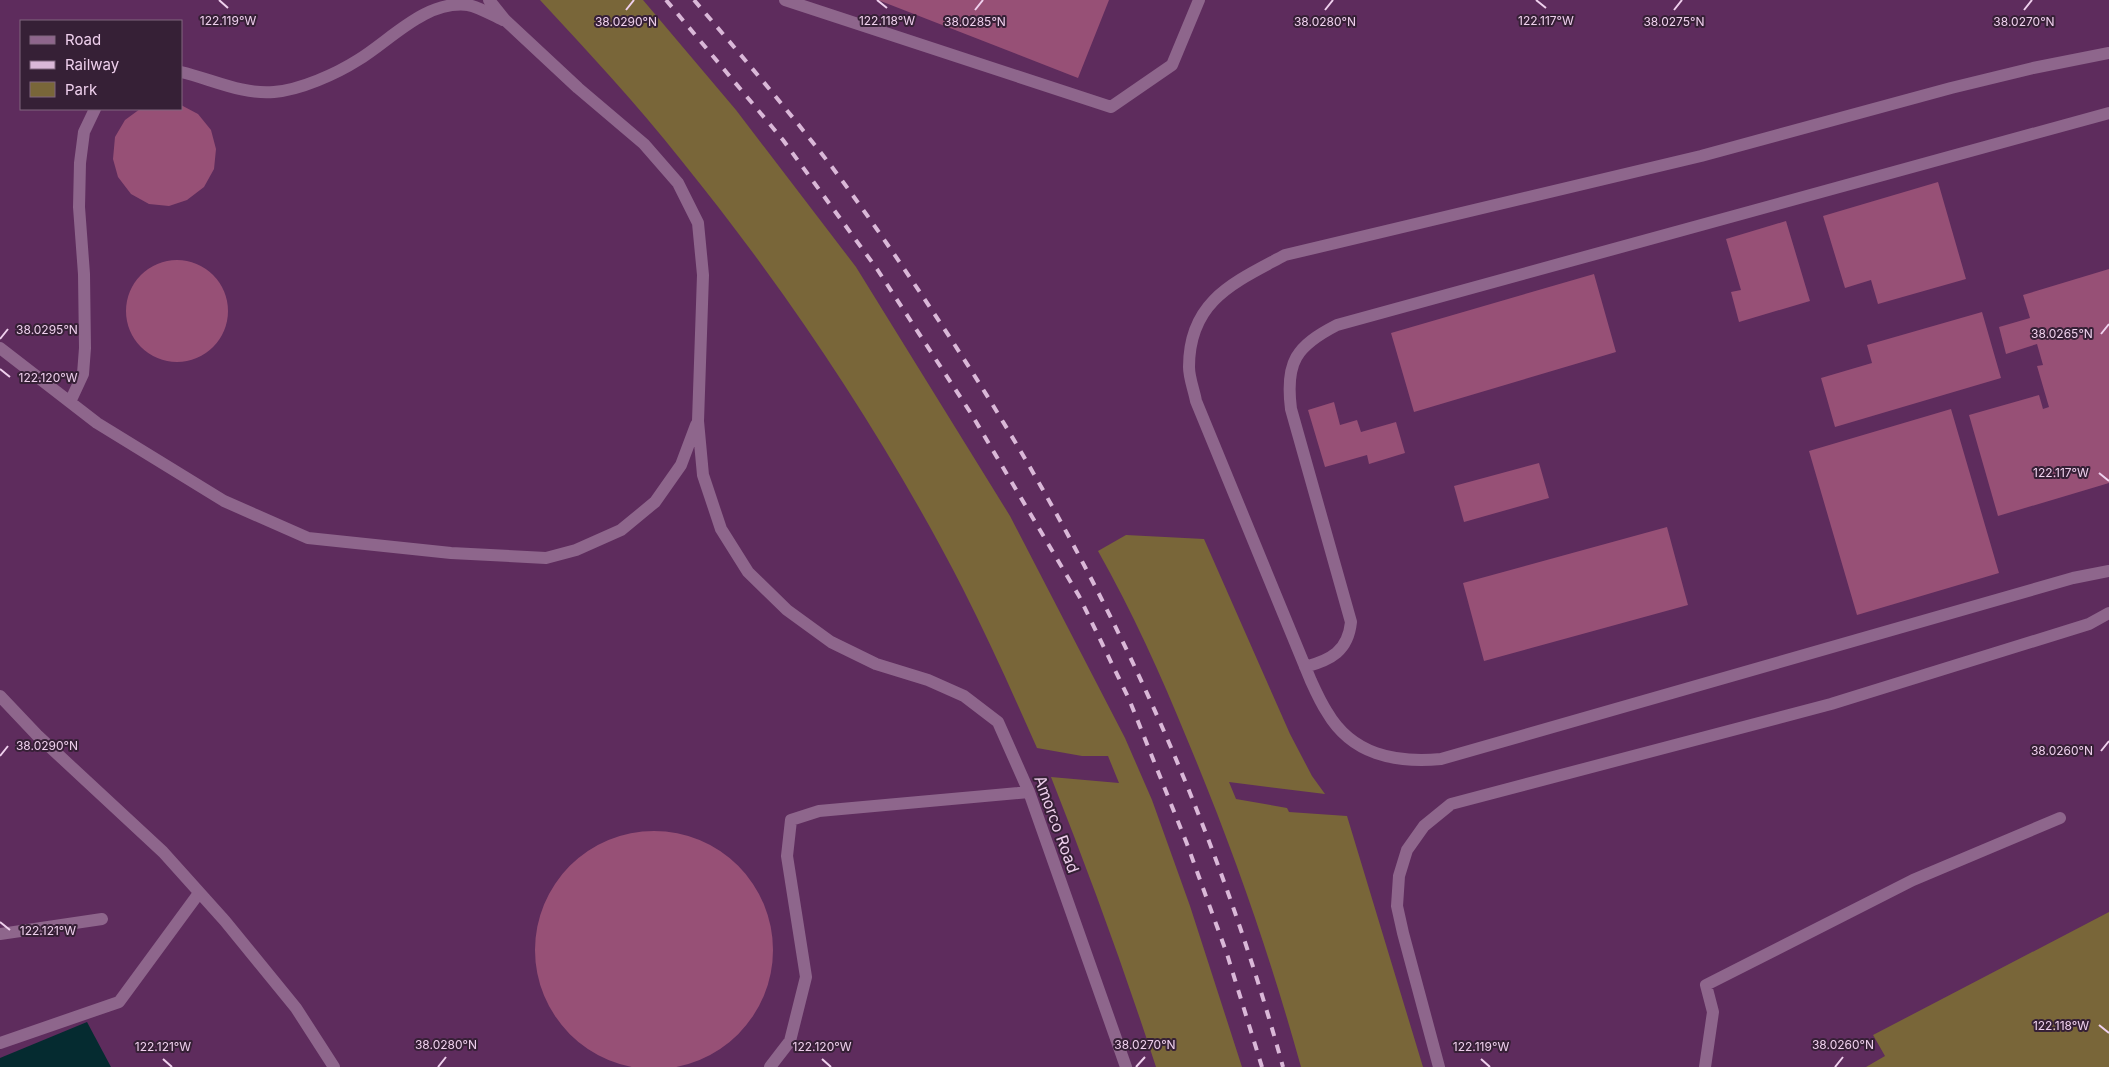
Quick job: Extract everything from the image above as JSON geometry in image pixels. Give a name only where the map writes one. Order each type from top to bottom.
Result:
[{"type":"lane","points":[[0,348],[97,423],[224,501],[308,538],[450,554],[546,558],[576,550],[621,530],[655,502],[681,465],[698,421],[703,275],[698,223],[678,182],[644,144],[578,88],[505,20],[489,0]]},
{"type":"lane","points":[[785,0],[1111,107],[1172,65],[1199,0]]},
{"type":"lane","points":[[182,72],[254,92],[275,92],[307,84],[358,60],[419,17],[442,7],[468,5],[505,20]]},
{"type":"lane","points":[[2109,53],[1996,76],[1701,156],[1285,255],[1233,283],[1208,305],[1191,339],[1189,369],[1196,401],[1305,667],[1327,713],[1345,735],[1365,748],[1387,757],[1414,761],[1440,759],[2074,578],[2109,572]]},
{"type":"lane","points":[[70,402],[82,374],[85,348],[84,274],[79,207],[80,163],[84,132],[95,110]]},
{"type":"lane","points":[[1305,667],[1333,657],[1350,635],[1350,622],[1291,409],[1288,386],[1292,365],[1302,349],[1317,335],[1337,325],[2109,113]]},
{"type":"lane","name":"Amorco Road","points":[[698,421],[703,475],[721,529],[748,572],[787,610],[831,642],[876,664],[928,680],[964,696],[998,722],[1029,792],[1126,1067]]},
{"type":"lane","points":[[1439,1067],[1402,933],[1397,906],[1399,876],[1407,850],[1424,826],[1451,804],[1831,704],[2088,624],[2109,613]]},
{"type":"lane","points":[[0,696],[37,735],[163,852],[296,1008],[334,1067]]},
{"type":"lane","points":[[770,1067],[790,1041],[806,977],[787,856],[791,820],[819,811],[1029,792]]},
{"type":"lane","points":[[1705,1067],[1713,1012],[1706,985],[1913,880],[2060,818]]},
{"type":"lane","points":[[0,1043],[119,1002],[199,893]]},
{"type":"lane","points":[[0,934],[102,919]]},
{"type":"green space","points":[[540,0],[643,0],[736,110],[856,267],[1010,516],[1125,738],[1152,800],[1190,906],[1242,1067],[1156,1067],[1106,921],[1051,777],[1119,783],[1108,756],[1082,756],[1037,748],[982,627],[932,531],[867,420],[832,366],[721,210],[630,98]]},
{"type":"green space","points":[[1126,535],[1204,539],[1290,734],[1312,776],[1325,794],[1229,782],[1236,799],[1287,808],[1289,812],[1347,816],[1423,1067],[1301,1067],[1263,942],[1235,860],[1204,779],[1167,691],[1123,597],[1098,551]]},
{"type":"green space","points":[[2109,912],[2109,1067],[1866,1067],[1885,1056],[1873,1035]]},
{"type":"shaded area","points":[[87,1022],[111,1067],[0,1067],[0,1058]]},
{"type":"building","points":[[878,0],[1109,0],[1078,78]]},
{"type":"building","points":[[182,106],[198,114],[211,130],[216,149],[214,169],[204,187],[187,200],[169,206],[149,204],[131,194],[118,177],[113,159],[115,137],[125,120],[139,110],[182,110]]},
{"type":"building","points":[[1938,182],[1966,279],[1878,304],[1871,280],[1845,288],[1823,216]]},
{"type":"building","points":[[1786,221],[1810,301],[1739,322],[1731,292],[1741,290],[1726,239]]},
{"type":"building","points":[[177,260],[197,264],[213,275],[224,291],[228,311],[224,331],[213,347],[197,358],[177,362],[157,358],[141,347],[130,331],[126,311],[130,291],[141,275],[157,264]]},
{"type":"building","points":[[2109,269],[2109,483],[1998,516],[1969,415],[2039,395],[2043,409],[2049,407],[2037,366],[2043,365],[2037,344],[2006,354],[1999,327],[2030,318],[2023,295]]},
{"type":"building","points":[[1594,274],[1616,352],[1414,412],[1391,333]]},
{"type":"building","points":[[1982,312],[2001,378],[1835,427],[1821,378],[1872,363],[1867,345]]},
{"type":"building","points":[[1334,402],[1340,425],[1357,420],[1361,432],[1396,422],[1405,453],[1369,464],[1367,455],[1325,467],[1308,410]]},
{"type":"building","points":[[1951,409],[1999,573],[1857,615],[1809,451]]},
{"type":"building","points":[[1539,463],[1549,498],[1464,522],[1454,486]]},
{"type":"building","points":[[1667,527],[1688,605],[1484,661],[1463,583]]},
{"type":"building","points":[[654,831],[677,833],[699,840],[720,851],[738,866],[759,894],[768,916],[772,938],[771,973],[764,995],[753,1016],[738,1034],[720,1049],[699,1060],[677,1067],[631,1067],[609,1060],[588,1049],[570,1034],[555,1016],[544,995],[537,973],[535,950],[537,927],[544,905],[555,884],[570,866],[588,851],[609,840],[631,833]]},
{"type":"railway","points":[[666,0],[783,140],[877,269],[972,415],[1079,596],[1129,699],[1187,844],[1227,954],[1262,1067]]},
{"type":"railway","points":[[694,0],[832,167],[860,206],[901,264],[997,411],[1049,500],[1097,590],[1142,682],[1183,775],[1220,870],[1253,968],[1283,1067]]}]
